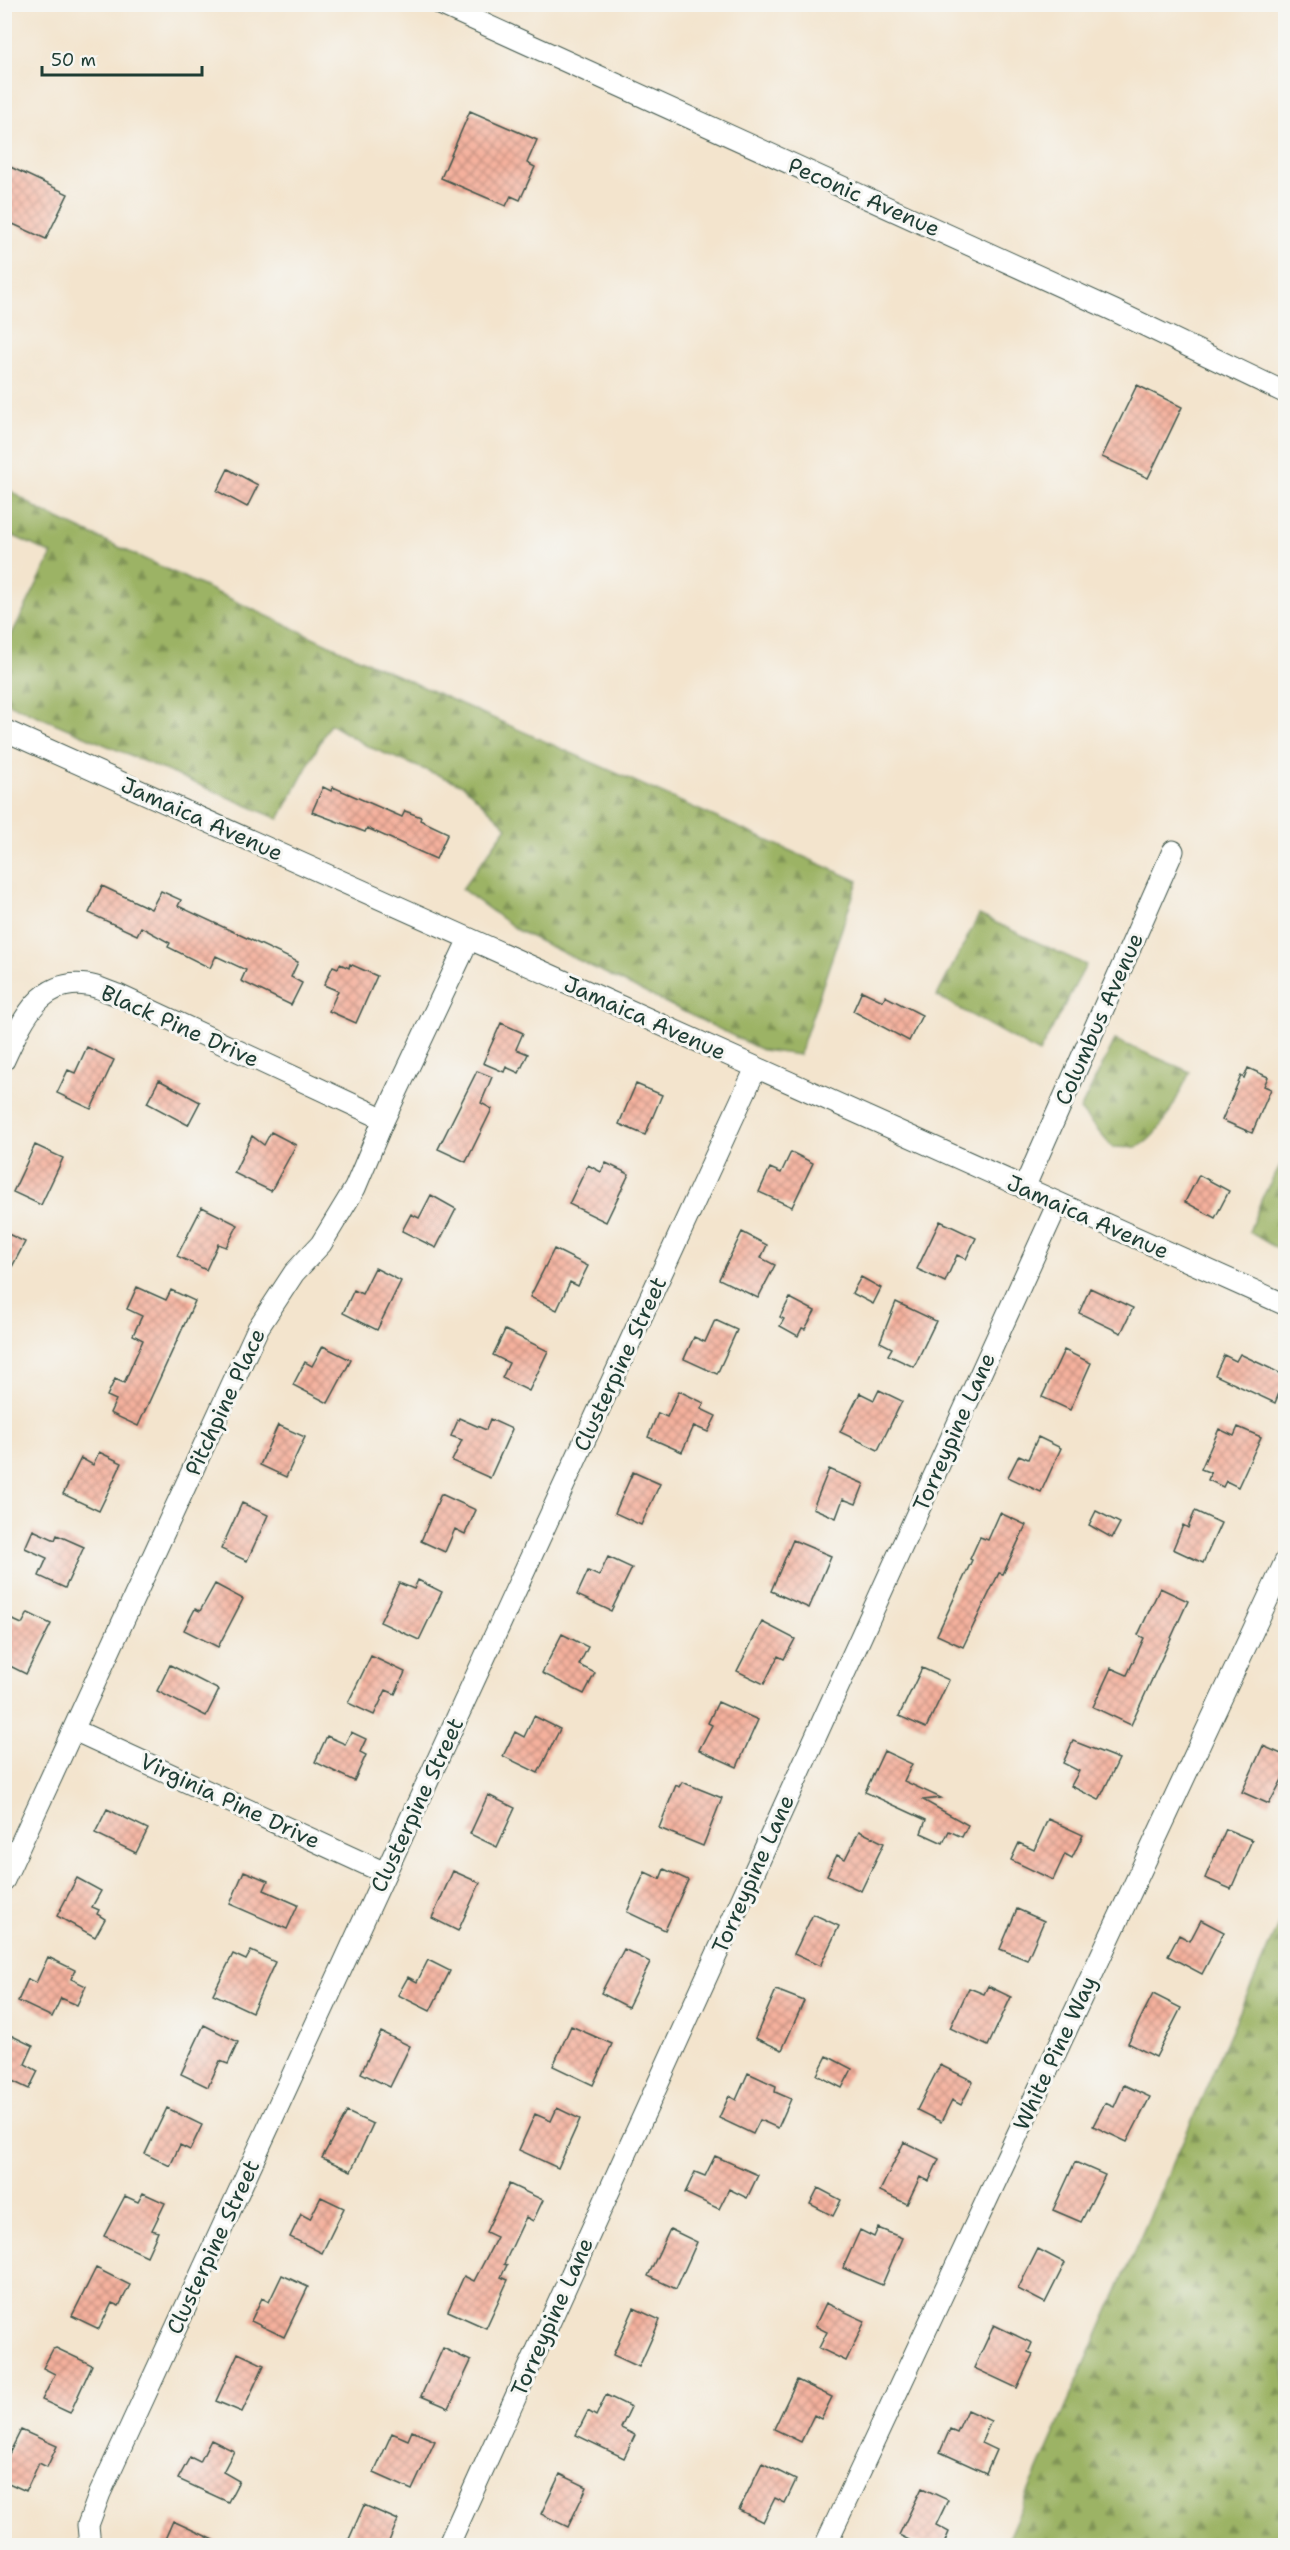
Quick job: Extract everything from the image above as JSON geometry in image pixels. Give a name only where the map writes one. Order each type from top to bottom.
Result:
[{"type":"street","name":"Peconic Avenue","points":[[440,4],[1114,311],[1286,393]]},
{"type":"street","name":"Jamaica Avenue","points":[[4,730],[1286,1305]]},
{"type":"street","name":"Columbus Avenue","points":[[1024,1188],[1173,851]]},
{"type":"street","name":"Pitchpine Place","points":[[4,1880],[258,1328],[294,1273],[321,1244],[350,1198],[384,1119],[469,939]]},
{"type":"street","name":"Black Pine Drive","points":[[4,1060],[27,1011],[56,988],[86,985],[118,995],[384,1119]]},
{"type":"street","name":"Clusterpine Street","points":[[90,2546],[88,2525],[100,2493],[756,1068]]},
{"type":"street","name":"Torreypine Lane","points":[[448,2546],[1058,1203]]},
{"type":"street","name":"White Pine Way","points":[[825,2546],[1286,1560]]},
{"type":"street","name":"Virginia Pine Drive","points":[[74,1730],[385,1873]]},
{"type":"green space","points":[[5,487],[41,511],[347,653],[858,881],[799,1055],[762,1050],[519,931],[462,889],[507,827],[463,785],[369,747],[330,724],[279,819],[5,702],[5,648],[52,554],[5,532]]},
{"type":"green space","points":[[979,915],[1086,965],[1039,1053],[937,996]]},
{"type":"green space","points":[[1115,1040],[1190,1072],[1161,1126],[1145,1143],[1136,1147],[1112,1147],[1080,1110]]},
{"type":"green space","points":[[1285,1157],[1285,1253],[1249,1232],[1262,1198]]},
{"type":"green space","points":[[1285,1909],[1285,2545],[1005,2545]]},
{"type":"building","points":[[470,111],[537,140],[527,163],[535,167],[520,200],[511,196],[506,206],[441,178]]},
{"type":"building","points":[[4,164],[68,194],[46,239],[4,220]]},
{"type":"building","points":[[1137,385],[1182,407],[1148,478],[1102,457]]},
{"type":"building","points":[[228,469],[258,485],[247,507],[217,491]]},
{"type":"building","points":[[323,787],[331,791],[333,787],[402,817],[405,811],[421,817],[420,820],[448,833],[436,859],[367,828],[365,832],[312,812]]},
{"type":"building","points":[[102,886],[151,909],[161,891],[181,900],[178,906],[298,962],[291,977],[302,983],[291,1005],[241,981],[246,970],[216,956],[210,968],[168,947],[170,943],[141,927],[137,935],[89,913]]},
{"type":"building","points":[[340,964],[349,968],[350,964],[377,976],[356,1023],[329,1011],[338,991],[324,985],[333,966],[338,968]]},
{"type":"building","points":[[862,991],[883,1001],[885,996],[922,1015],[909,1041],[853,1011]]},
{"type":"building","points":[[501,1023],[523,1033],[516,1049],[528,1054],[519,1073],[506,1067],[504,1072],[483,1063]]},
{"type":"building","points":[[87,1047],[114,1060],[91,1109],[57,1093],[68,1070],[75,1073]]},
{"type":"building","points":[[1248,1068],[1268,1077],[1264,1086],[1271,1089],[1252,1133],[1222,1120],[1241,1076],[1244,1078]]},
{"type":"building","points":[[477,1071],[492,1077],[481,1103],[492,1109],[466,1162],[438,1149]]},
{"type":"building","points":[[159,1080],[200,1102],[188,1125],[147,1103]]},
{"type":"building","points":[[636,1084],[662,1095],[645,1135],[619,1124]]},
{"type":"building","points":[[271,1132],[296,1145],[271,1191],[234,1173],[252,1136],[264,1145]]},
{"type":"building","points":[[35,1145],[63,1158],[41,1205],[13,1192]]},
{"type":"building","points":[[791,1152],[813,1163],[792,1207],[759,1192],[770,1168],[781,1173]]},
{"type":"building","points":[[606,1163],[629,1174],[606,1222],[569,1204],[588,1165],[601,1172]]},
{"type":"building","points":[[1199,1175],[1229,1191],[1215,1218],[1185,1202]]},
{"type":"building","points":[[431,1195],[456,1209],[436,1248],[402,1231],[411,1214],[419,1218]]},
{"type":"building","points":[[202,1207],[238,1225],[226,1247],[218,1244],[206,1270],[177,1256]]},
{"type":"building","points":[[940,1221],[976,1238],[966,1259],[957,1255],[945,1282],[917,1269]]},
{"type":"building","points":[[4,1232],[25,1242],[4,1282]]},
{"type":"building","points":[[742,1232],[767,1245],[761,1258],[775,1265],[758,1298],[719,1279]]},
{"type":"building","points":[[554,1249],[588,1266],[578,1286],[570,1282],[557,1310],[530,1297]]},
{"type":"building","points":[[375,1268],[401,1281],[377,1330],[343,1313],[354,1290],[362,1294]]},
{"type":"building","points":[[861,1277],[881,1288],[873,1304],[852,1293]]},
{"type":"building","points":[[137,1287],[166,1300],[171,1290],[195,1301],[138,1426],[110,1413],[116,1400],[107,1396],[115,1379],[124,1383],[143,1340],[133,1335],[142,1316],[127,1309]]},
{"type":"building","points":[[1090,1288],[1133,1308],[1121,1333],[1079,1313]]},
{"type":"building","points":[[790,1298],[815,1311],[805,1329],[802,1328],[798,1336],[780,1326],[784,1319],[780,1317]]},
{"type":"building","points":[[896,1302],[936,1321],[914,1367],[888,1355],[892,1348],[880,1342]]},
{"type":"building","points":[[715,1320],[737,1330],[717,1374],[684,1359],[694,1337],[705,1342]]},
{"type":"building","points":[[505,1330],[548,1351],[529,1391],[502,1378],[509,1363],[493,1355]]},
{"type":"building","points":[[323,1346],[351,1360],[328,1403],[293,1385],[305,1362],[312,1366]]},
{"type":"building","points":[[1064,1350],[1091,1363],[1070,1410],[1042,1397]]},
{"type":"building","points":[[1240,1354],[1286,1376],[1275,1403],[1215,1375],[1224,1355],[1236,1361]]},
{"type":"building","points":[[879,1390],[902,1401],[878,1450],[840,1432],[860,1393],[874,1400]]},
{"type":"building","points":[[679,1391],[704,1403],[701,1409],[716,1416],[708,1432],[694,1426],[682,1452],[648,1437],[658,1413],[667,1417]]},
{"type":"building","points":[[459,1418],[486,1430],[490,1419],[512,1429],[490,1478],[452,1461],[462,1440],[451,1436]]},
{"type":"building","points":[[278,1425],[305,1437],[286,1477],[260,1465]]},
{"type":"building","points":[[1238,1427],[1261,1437],[1238,1487],[1226,1481],[1223,1487],[1208,1480],[1211,1473],[1201,1469],[1219,1429],[1234,1436]]},
{"type":"building","points":[[1038,1437],[1061,1448],[1041,1492],[1008,1477],[1019,1455],[1028,1459]]},
{"type":"building","points":[[99,1452],[122,1463],[99,1511],[63,1494],[81,1458],[93,1465]]},
{"type":"building","points":[[829,1469],[864,1484],[856,1504],[843,1499],[836,1518],[813,1508]]},
{"type":"building","points":[[633,1472],[660,1484],[641,1525],[615,1513]]},
{"type":"building","points":[[441,1494],[476,1510],[465,1534],[455,1529],[445,1552],[421,1541]]},
{"type":"building","points":[[242,1503],[268,1515],[247,1561],[221,1549]]},
{"type":"building","points":[[1096,1511],[1120,1523],[1112,1538],[1089,1525]]},
{"type":"building","points":[[1195,1511],[1221,1523],[1203,1563],[1173,1549],[1183,1525],[1188,1528]]},
{"type":"building","points":[[1000,1513],[1026,1525],[1003,1574],[999,1573],[963,1647],[937,1635],[972,1560],[970,1559],[980,1537],[988,1540]]},
{"type":"building","points":[[33,1530],[55,1540],[57,1535],[84,1547],[65,1588],[39,1576],[47,1558],[25,1548]]},
{"type":"building","points":[[793,1540],[831,1556],[809,1608],[771,1591]]},
{"type":"building","points":[[608,1557],[632,1568],[611,1611],[577,1595],[588,1571],[599,1576]]},
{"type":"building","points":[[418,1580],[442,1592],[419,1640],[380,1622],[399,1583],[414,1589]]},
{"type":"building","points":[[215,1584],[243,1599],[218,1647],[184,1630],[195,1609],[200,1611]]},
{"type":"building","points":[[1160,1588],[1188,1601],[1131,1725],[1093,1707],[1111,1668],[1127,1675],[1144,1638],[1138,1635]]},
{"type":"building","points":[[28,1613],[51,1624],[26,1674],[4,1663],[4,1616],[22,1624]]},
{"type":"building","points":[[762,1622],[795,1639],[784,1659],[778,1656],[764,1684],[737,1671]]},
{"type":"building","points":[[562,1634],[588,1647],[579,1665],[595,1673],[584,1694],[542,1673]]},
{"type":"building","points":[[371,1656],[405,1672],[395,1694],[386,1690],[374,1715],[348,1703]]},
{"type":"building","points":[[170,1665],[219,1690],[206,1716],[157,1691]]},
{"type":"building","points":[[922,1668],[949,1680],[926,1728],[899,1716]]},
{"type":"building","points":[[718,1702],[758,1720],[737,1767],[699,1750],[712,1725],[708,1723]]},
{"type":"building","points":[[534,1716],[560,1729],[538,1773],[503,1756],[515,1732],[524,1737]]},
{"type":"building","points":[[351,1732],[366,1739],[360,1752],[366,1755],[354,1781],[315,1762],[327,1736],[345,1744]]},
{"type":"building","points":[[1073,1741],[1119,1759],[1099,1800],[1071,1786],[1079,1771],[1063,1763]]},
{"type":"building","points":[[1263,1746],[1286,1756],[1286,1772],[1269,1804],[1242,1792]]},
{"type":"building","points":[[884,1751],[912,1764],[904,1781],[941,1798],[923,1800],[968,1825],[962,1837],[949,1831],[943,1843],[921,1833],[926,1820],[865,1792]]},
{"type":"building","points":[[682,1782],[722,1798],[703,1846],[659,1828],[676,1785],[679,1787]]},
{"type":"building","points":[[488,1795],[515,1808],[497,1847],[470,1834]]},
{"type":"building","points":[[107,1809],[148,1829],[136,1853],[95,1833]]},
{"type":"building","points":[[1048,1819],[1083,1835],[1072,1858],[1065,1854],[1053,1880],[1011,1860],[1019,1843],[1034,1850]]},
{"type":"building","points":[[1226,1829],[1252,1840],[1231,1889],[1205,1878]]},
{"type":"building","points":[[859,1831],[884,1843],[861,1891],[827,1875],[837,1855],[845,1859]]},
{"type":"building","points":[[664,1869],[688,1880],[665,1930],[627,1912],[645,1872],[660,1879]]},
{"type":"building","points":[[244,1871],[268,1881],[264,1890],[298,1905],[287,1929],[230,1904]]},
{"type":"building","points":[[453,1871],[480,1883],[458,1931],[432,1918]]},
{"type":"building","points":[[77,1878],[101,1891],[92,1907],[99,1910],[97,1914],[105,1919],[95,1937],[57,1916]]},
{"type":"building","points":[[1017,1909],[1044,1921],[1027,1960],[1000,1949]]},
{"type":"building","points":[[813,1914],[839,1926],[820,1966],[794,1954]]},
{"type":"building","points":[[1201,1920],[1224,1932],[1202,1974],[1168,1956],[1179,1935],[1190,1941]]},
{"type":"building","points":[[624,1949],[650,1962],[628,2007],[601,1993]]},
{"type":"building","points":[[251,1951],[275,1962],[252,2012],[213,1994],[233,1954],[246,1960]]},
{"type":"building","points":[[48,1957],[75,1970],[71,1979],[86,1986],[77,2005],[61,1998],[52,2017],[18,2001],[28,1979],[36,1983]]},
{"type":"building","points":[[428,1960],[450,1971],[430,2011],[398,1995],[408,1977],[417,1982]]},
{"type":"building","points":[[988,1986],[1011,1997],[988,2046],[950,2028],[969,1988],[984,1994]]},
{"type":"building","points":[[776,1990],[804,2001],[782,2050],[755,2038]]},
{"type":"building","points":[[1153,1994],[1181,2008],[1156,2057],[1128,2043]]},
{"type":"building","points":[[204,2025],[238,2042],[228,2064],[220,2061],[208,2087],[181,2074]]},
{"type":"building","points":[[571,2026],[612,2044],[593,2085],[553,2066]]},
{"type":"building","points":[[4,2032],[33,2046],[25,2064],[38,2071],[29,2089],[4,2077]]},
{"type":"building","points":[[381,2032],[410,2046],[390,2087],[361,2073]]},
{"type":"building","points":[[827,2056],[852,2069],[842,2088],[817,2075]]},
{"type":"building","points":[[940,2065],[973,2081],[961,2105],[952,2100],[941,2122],[917,2110]]},
{"type":"building","points":[[748,2073],[776,2086],[775,2092],[791,2099],[778,2128],[760,2120],[753,2134],[719,2118],[729,2096],[736,2100]]},
{"type":"building","points":[[1124,2085],[1150,2097],[1127,2142],[1093,2126],[1105,2103],[1114,2107]]},
{"type":"building","points":[[167,2108],[202,2125],[190,2150],[180,2145],[170,2166],[145,2154]]},
{"type":"building","points":[[557,2108],[580,2119],[558,2168],[519,2150],[535,2114],[551,2121]]},
{"type":"building","points":[[347,2112],[373,2124],[351,2171],[322,2158]]},
{"type":"building","points":[[904,2142],[939,2159],[929,2181],[920,2177],[907,2204],[880,2191]]},
{"type":"building","points":[[715,2156],[758,2175],[747,2198],[729,2189],[719,2209],[685,2193],[695,2172],[705,2176]]},
{"type":"building","points":[[1075,2162],[1105,2175],[1081,2222],[1053,2210]]},
{"type":"building","points":[[509,2184],[543,2200],[533,2221],[526,2217],[504,2264],[507,2265],[501,2277],[508,2280],[486,2328],[448,2311],[464,2276],[474,2281],[497,2237],[486,2232]]},
{"type":"building","points":[[818,2188],[841,2200],[833,2216],[810,2204]]},
{"type":"building","points":[[143,2193],[165,2203],[152,2230],[158,2232],[147,2256],[104,2236],[125,2196],[138,2202]]},
{"type":"building","points":[[321,2197],[344,2208],[322,2253],[290,2237],[301,2214],[310,2219]]},
{"type":"building","points":[[878,2228],[902,2238],[882,2285],[843,2268],[860,2230],[874,2237]]},
{"type":"building","points":[[670,2229],[697,2242],[676,2289],[648,2276]]},
{"type":"building","points":[[1038,2249],[1065,2263],[1045,2303],[1018,2289]]},
{"type":"building","points":[[96,2268],[130,2285],[119,2306],[112,2303],[99,2329],[72,2316]]},
{"type":"building","points":[[282,2275],[308,2287],[284,2337],[251,2321],[262,2298],[269,2302]]},
{"type":"building","points":[[826,2303],[865,2321],[846,2361],[819,2348],[827,2332],[815,2326]]},
{"type":"building","points":[[634,2308],[660,2320],[639,2367],[613,2355]]},
{"type":"building","points":[[994,2325],[1032,2343],[1028,2352],[1033,2354],[1017,2388],[974,2368]]},
{"type":"building","points":[[56,2348],[92,2365],[70,2413],[42,2400],[55,2374],[43,2368],[53,2349]]},
{"type":"building","points":[[443,2348],[471,2361],[449,2408],[421,2396]]},
{"type":"building","points":[[238,2353],[264,2365],[242,2412],[216,2401]]},
{"type":"building","points":[[797,2380],[832,2397],[821,2419],[814,2415],[801,2442],[774,2429]]},
{"type":"building","points":[[606,2395],[631,2407],[621,2428],[635,2435],[624,2458],[576,2435],[588,2411],[596,2416]]},
{"type":"building","points":[[967,2410],[991,2421],[981,2443],[996,2450],[986,2473],[940,2452],[950,2429],[957,2432]]},
{"type":"building","points":[[21,2430],[57,2446],[47,2467],[39,2463],[26,2491],[4,2481],[4,2464]]},
{"type":"building","points":[[412,2431],[435,2441],[412,2490],[374,2473],[392,2433],[408,2440]]},
{"type":"building","points":[[211,2440],[234,2451],[223,2472],[239,2481],[228,2502],[178,2479],[190,2457],[200,2462]]},
{"type":"building","points":[[762,2463],[796,2480],[785,2503],[775,2498],[763,2522],[739,2510]]},
{"type":"building","points":[[560,2474],[587,2487],[568,2527],[541,2514]]},
{"type":"building","points":[[922,2488],[948,2500],[936,2525],[949,2532],[943,2546],[921,2546],[899,2535]]},
{"type":"building","points":[[364,2505],[398,2520],[387,2546],[346,2546]]},
{"type":"building","points":[[173,2521],[227,2546],[162,2546]]}]
